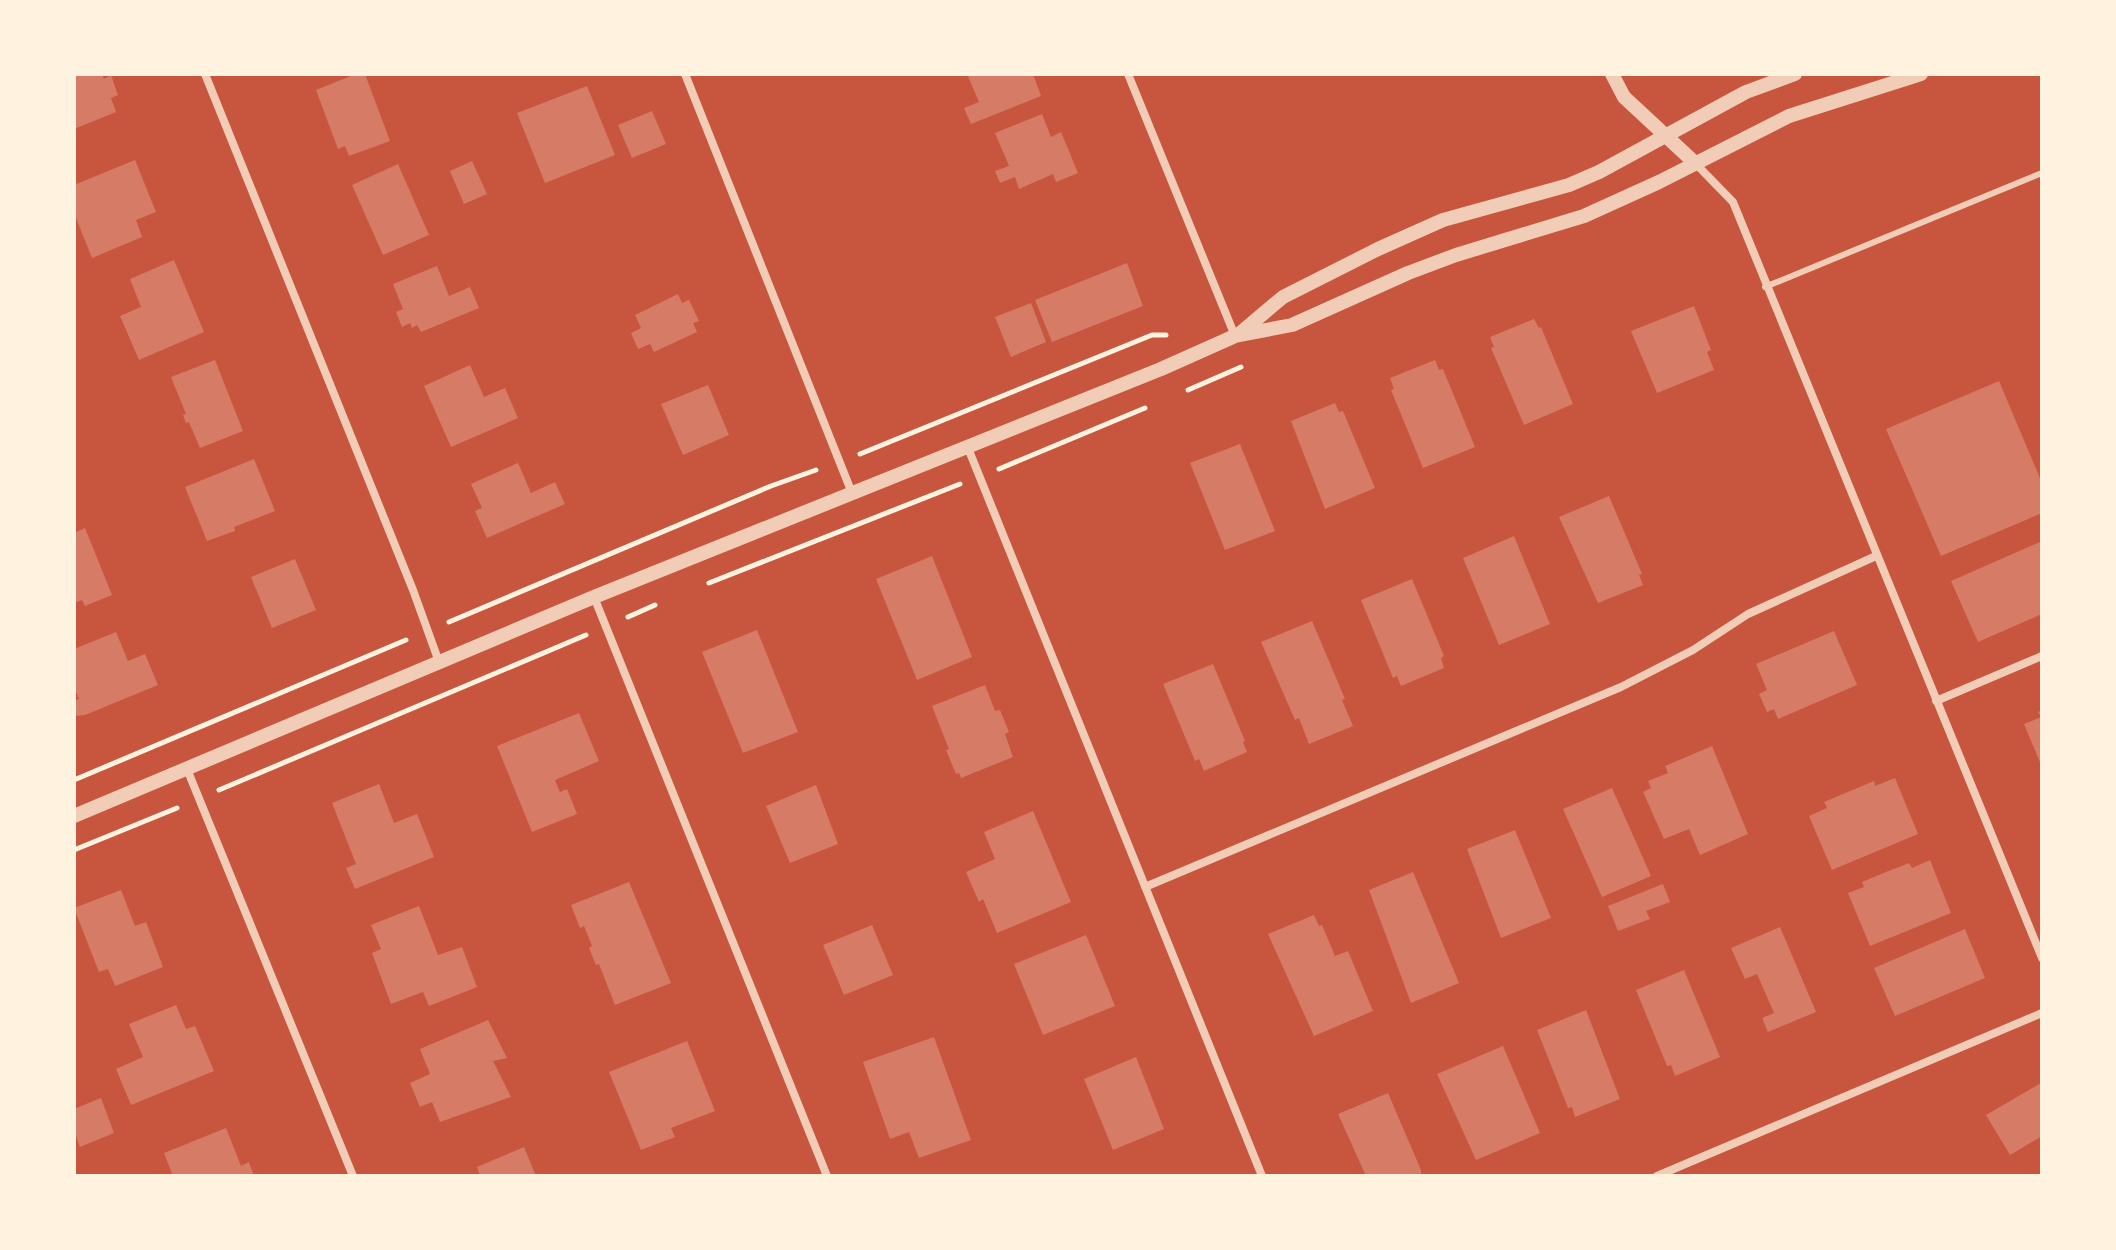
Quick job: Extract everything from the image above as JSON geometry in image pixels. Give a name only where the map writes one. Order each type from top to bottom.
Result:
[{"type":"street","points":[[205,74],[413,590],[439,662]]},
{"type":"street","points":[[685,74],[852,493]]},
{"type":"street","points":[[1128,74],[1235,336]]},
{"type":"street","points":[[1612,74],[1624,97],[1733,202],[1765,287],[2042,958]]},
{"type":"street","points":[[1235,336],[1283,297],[1378,249],[1443,220],[1569,185],[1599,172],[1746,92],[1795,74]]},
{"type":"street","points":[[74,816],[594,597],[968,448],[1235,336],[1292,325],[1444,259],[1584,216],[1789,116],[1921,74]]},
{"type":"street","points":[[968,448],[1262,1176]]},
{"type":"street","points":[[1145,887],[1608,693],[1683,656],[1748,614],[1876,556]]},
{"type":"street","points":[[594,597],[827,1176]]},
{"type":"street","points":[[1936,701],[2042,656]]},
{"type":"street","points":[[187,769],[353,1176]]},
{"type":"street","points":[[1657,1176],[2042,1013]]},
{"type":"lane","points":[[1765,287],[2042,173]]},
{"type":"path","points":[[504,599],[771,486]]},
{"type":"path","points":[[697,588],[912,504]]},
{"type":"path","points":[[74,780],[364,658]]},
{"type":"path","points":[[270,769],[523,662]]},
{"type":"path","points":[[74,850],[127,828]]},
{"type":"building","points":[[74,74],[102,74],[104,79],[111,75],[118,95],[111,98],[116,112],[74,129]]},
{"type":"building","points":[[356,74],[365,74],[390,141],[349,156],[345,146],[338,149],[316,90]]},
{"type":"building","points":[[967,74],[1033,74],[1041,96],[971,124],[964,108],[979,102]]},
{"type":"building","points":[[587,86],[615,155],[545,183],[517,113]]},
{"type":"building","points":[[652,111],[666,144],[632,158],[618,125]]},
{"type":"building","points":[[1042,114],[1051,137],[1061,132],[1078,173],[1056,182],[1053,174],[1019,189],[1015,177],[1000,183],[995,171],[1009,166],[995,133]]},
{"type":"building","points":[[135,160],[156,212],[136,220],[142,237],[92,258],[74,213],[74,185]]},
{"type":"building","points":[[472,161],[487,194],[464,204],[450,171]]},
{"type":"building","points":[[398,164],[429,235],[383,255],[352,185]]},
{"type":"building","points":[[174,260],[204,332],[139,360],[120,316],[141,307],[130,279]]},
{"type":"building","points":[[1127,263],[1143,306],[1052,342],[1035,300]]},
{"type":"building","points":[[437,266],[449,296],[470,287],[479,308],[421,332],[417,325],[412,328],[410,323],[402,327],[396,312],[403,309],[393,284]]},
{"type":"building","points":[[678,294],[682,303],[689,300],[699,321],[693,323],[697,332],[654,352],[650,344],[638,349],[631,333],[641,328],[635,315]]},
{"type":"building","points":[[1031,303],[1046,342],[1011,357],[995,317]]},
{"type":"building","points":[[1694,306],[1711,350],[1707,352],[1714,370],[1657,393],[1631,331]]},
{"type":"building","points":[[1534,319],[1541,327],[1573,404],[1524,425],[1491,348],[1494,347],[1490,337]]},
{"type":"building","points":[[215,360],[243,431],[200,448],[189,422],[186,423],[183,415],[186,414],[171,377]]},
{"type":"building","points":[[1435,360],[1439,370],[1443,369],[1475,447],[1423,468],[1391,390],[1394,389],[1390,378]]},
{"type":"building","points":[[470,365],[484,397],[505,388],[518,418],[451,447],[424,386]]},
{"type":"building","points":[[1999,381],[2042,483],[2042,513],[1941,556],[1886,429]]},
{"type":"building","points":[[708,385],[729,435],[683,455],[661,404]]},
{"type":"building","points":[[1335,403],[1339,412],[1343,411],[1375,488],[1325,509],[1291,421]]},
{"type":"building","points":[[1240,444],[1275,531],[1225,550],[1190,463]]},
{"type":"building","points":[[254,459],[275,511],[207,541],[185,487]]},
{"type":"building","points":[[518,463],[531,493],[555,482],[565,504],[487,538],[475,511],[482,508],[471,484]]},
{"type":"building","points":[[1609,496],[1642,574],[1639,575],[1643,585],[1598,603],[1559,517]]},
{"type":"building","points":[[85,528],[112,595],[85,606],[82,600],[74,603],[74,533]]},
{"type":"building","points":[[1514,536],[1550,624],[1499,645],[1463,558]]},
{"type":"building","points":[[2042,541],[2042,614],[1978,642],[1951,581]]},
{"type":"building","points":[[932,556],[972,657],[917,680],[876,579]]},
{"type":"building","points":[[295,559],[316,610],[272,628],[251,577]]},
{"type":"building","points":[[1412,579],[1444,656],[1441,658],[1444,668],[1401,686],[1397,676],[1393,678],[1361,600]]},
{"type":"building","points":[[1312,621],[1353,726],[1309,744],[1299,718],[1295,720],[1261,642]]},
{"type":"building","points":[[757,630],[798,732],[743,753],[702,652]]},
{"type":"building","points":[[1834,631],[1857,685],[1778,719],[1774,709],[1767,712],[1759,694],[1767,690],[1756,664]]},
{"type":"building","points":[[116,632],[128,661],[145,654],[158,685],[85,715],[75,716],[74,701],[79,699],[74,687],[74,649]]},
{"type":"building","points":[[1213,664],[1247,752],[1204,771],[1199,759],[1195,761],[1163,684]]},
{"type":"building","points":[[985,685],[995,711],[1000,710],[1009,732],[1005,734],[1013,757],[961,778],[959,773],[956,774],[946,750],[949,749],[932,706]]},
{"type":"building","points":[[2042,710],[2042,767],[2024,724],[2041,717],[2038,712]]},
{"type":"building","points":[[579,713],[599,761],[555,780],[560,792],[567,789],[577,814],[532,832],[497,746]]},
{"type":"building","points":[[1712,746],[1748,834],[1700,855],[1689,829],[1664,839],[1643,792],[1651,788],[1648,781],[1668,773],[1665,766]]},
{"type":"building","points":[[1895,778],[1918,834],[1832,870],[1809,816],[1827,808],[1824,802],[1874,781],[1875,786]]},
{"type":"building","points":[[379,784],[394,823],[417,814],[434,857],[355,889],[346,868],[356,864],[332,803]]},
{"type":"building","points":[[816,785],[838,844],[790,863],[766,806]]},
{"type":"building","points":[[1612,788],[1651,876],[1602,897],[1563,809]]},
{"type":"building","points":[[1033,811],[1071,902],[997,933],[983,899],[979,902],[966,872],[995,859],[984,832]]},
{"type":"building","points":[[1515,830],[1551,918],[1501,938],[1467,849]]},
{"type":"building","points":[[1930,860],[1951,913],[1870,946],[1848,893],[1864,887],[1862,882],[1886,872],[1909,863],[1912,868]]},
{"type":"building","points":[[1413,872],[1459,983],[1411,1003],[1369,890]]},
{"type":"building","points":[[629,882],[671,983],[615,1005],[599,964],[596,965],[589,948],[592,946],[584,926],[580,928],[571,905]]},
{"type":"building","points":[[1663,884],[1670,902],[1646,911],[1650,919],[1618,931],[1608,906]]},
{"type":"building","points":[[121,890],[135,926],[146,922],[163,967],[115,986],[108,969],[99,972],[74,908]]},
{"type":"building","points":[[419,906],[438,955],[462,947],[477,987],[429,1006],[423,992],[391,1004],[372,953],[381,949],[371,925]]},
{"type":"building","points":[[1314,915],[1319,926],[1322,925],[1335,956],[1348,951],[1373,1011],[1314,1036],[1268,934]]},
{"type":"building","points":[[872,925],[893,975],[844,995],[823,945]]},
{"type":"building","points":[[1780,927],[1816,1012],[1768,1032],[1762,1018],[1774,1013],[1757,974],[1745,979],[1731,948]]},
{"type":"building","points":[[1965,929],[1985,978],[1895,1016],[1874,968]]},
{"type":"building","points":[[1086,935],[1115,1006],[1043,1035],[1014,964]]},
{"type":"building","points":[[1684,970],[1720,1057],[1675,1076],[1671,1065],[1667,1066],[1636,990]]},
{"type":"building","points":[[176,1005],[186,1029],[195,1026],[214,1071],[131,1105],[116,1069],[143,1057],[129,1024]]},
{"type":"building","points":[[1586,1010],[1620,1099],[1575,1117],[1572,1107],[1568,1108],[1537,1030]]},
{"type":"building","points":[[488,1020],[507,1058],[493,1061],[511,1097],[440,1122],[432,1102],[420,1107],[410,1083],[430,1074],[420,1049]]},
{"type":"building","points":[[934,1037],[971,1140],[919,1158],[909,1132],[890,1139],[863,1062]]},
{"type":"building","points":[[687,1041],[715,1111],[671,1128],[675,1137],[641,1150],[609,1072]]},
{"type":"building","points":[[1503,1046],[1540,1133],[1476,1160],[1437,1074]]},
{"type":"building","points":[[1136,1057],[1164,1129],[1113,1150],[1084,1079]]},
{"type":"building","points":[[2041,1083],[2042,1136],[2010,1155],[1986,1115]]},
{"type":"building","points":[[1388,1093],[1421,1176],[1366,1176],[1338,1114]]},
{"type":"building","points":[[101,1098],[114,1133],[80,1147],[74,1130],[74,1109]]},
{"type":"building","points":[[226,1128],[241,1166],[249,1162],[254,1176],[173,1176],[164,1153]]},
{"type":"building","points":[[524,1147],[536,1176],[480,1176],[477,1167]]}]
